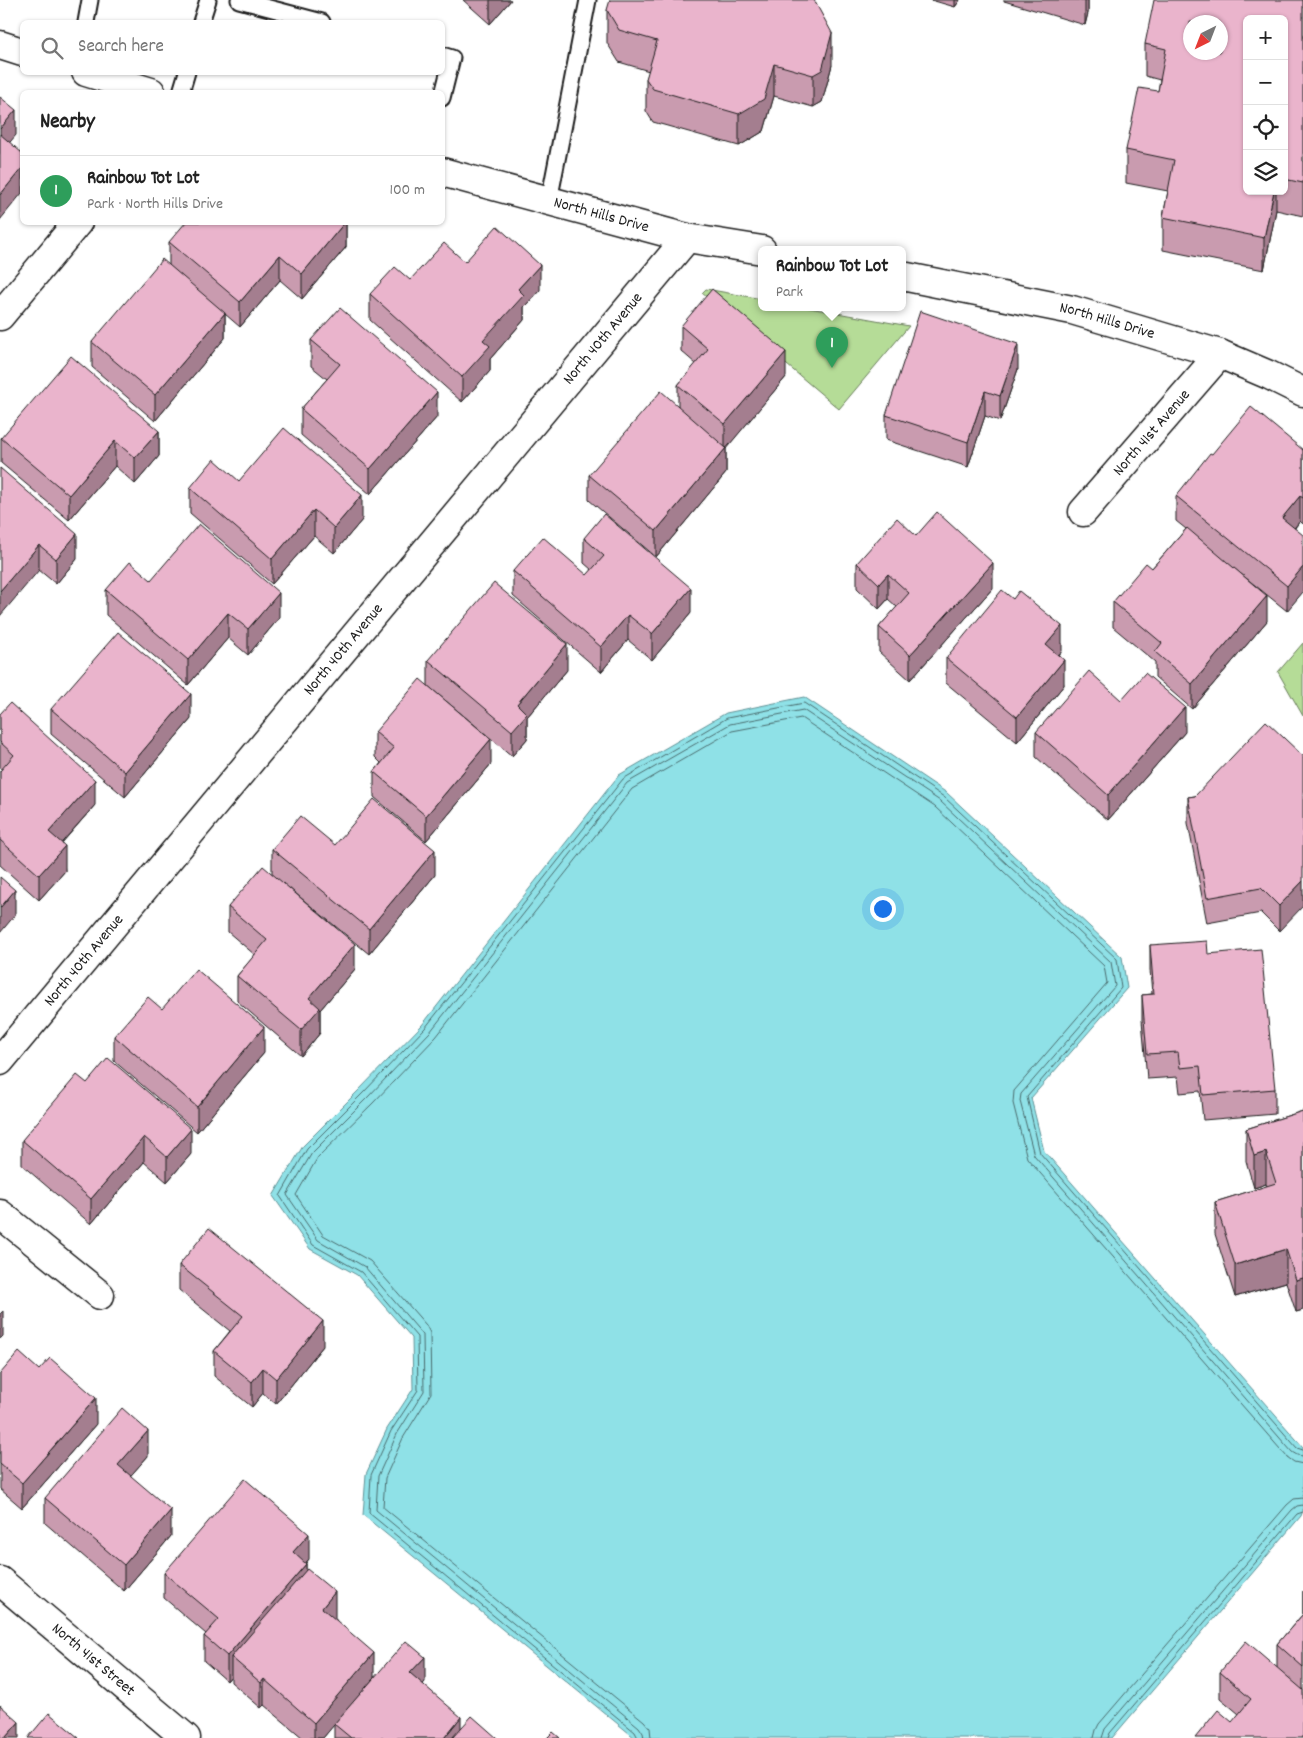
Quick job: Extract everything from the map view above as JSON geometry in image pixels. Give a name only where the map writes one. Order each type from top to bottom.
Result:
[{"type":"street","points":[[0,45],[20,51]]},
{"type":"street","points":[[96,75],[144,90]]},
{"type":"street","name":"North Hills Drive","points":[[445,173],[687,238],[758,249]]},
{"type":"street","points":[[0,316],[76,225]]},
{"type":"street","name":"North 40th Avenue","points":[[0,1061],[687,238]]},
{"type":"street","name":"North Hills Drive","points":[[906,277],[1072,310],[1220,354],[1303,392]]},
{"type":"street","name":"North 41st Avenue","points":[[1083,512],[1220,354]]},
{"type":"street","points":[[0,1214],[100,1296]]},
{"type":"street","name":"North 41st Street","points":[[0,1581],[186,1738]]},
{"type":"lane","points":[[86,20],[90,0]]},
{"type":"lane","points":[[202,20],[208,0]]},
{"type":"lane","points":[[239,0],[314,20]]},
{"type":"lane","points":[[549,200],[588,0]]},
{"type":"lane","points":[[444,90],[452,58],[445,56]]},
{"type":"lane","points":[[182,90],[186,75]]},
{"type":"green space","points":[[706,289],[758,298],[758,311],[826,311],[909,326],[839,409],[702,293]]},
{"type":"green space","points":[[1303,643],[1303,716],[1278,672]]},
{"type":"water","points":[[804,697],[947,793],[1122,957],[1127,988],[1031,1098],[1044,1151],[1303,1447],[1303,1511],[1301,1516],[1112,1738],[635,1738],[363,1515],[366,1474],[387,1429],[413,1389],[412,1338],[357,1275],[310,1249],[273,1196],[303,1146],[422,1025],[619,775],[726,713]]},
{"type":"building","points":[[610,0],[814,0],[832,33],[822,70],[813,75],[774,64],[764,99],[739,114],[653,89],[646,79],[657,41],[619,30],[607,10]]},
{"type":"building","points":[[1154,0],[1303,0],[1303,183],[1288,180],[1288,15],[1243,15],[1243,195],[1273,195],[1264,238],[1163,217],[1174,160],[1126,150],[1139,88],[1158,91],[1166,49],[1145,44]]},
{"type":"building","points":[[0,97],[16,110],[0,129]]},
{"type":"building","points":[[0,134],[20,151],[20,170],[0,195]]},
{"type":"building","points":[[183,225],[343,225],[302,274],[280,255],[240,302],[169,242]]},
{"type":"building","points":[[497,226],[540,265],[518,289],[524,295],[483,340],[490,346],[462,377],[370,294],[395,267],[410,280],[444,243],[465,262]]},
{"type":"building","points":[[162,259],[225,313],[155,395],[92,342]]},
{"type":"building","points":[[712,289],[786,352],[725,424],[678,385],[708,349],[681,326]]},
{"type":"building","points":[[340,308],[437,392],[370,469],[301,409],[340,364],[311,340]]},
{"type":"building","points":[[920,311],[1018,344],[1000,396],[985,391],[968,442],[886,415]]},
{"type":"building","points":[[71,356],[159,431],[135,458],[115,441],[69,495],[1,438]]},
{"type":"building","points":[[661,391],[726,448],[656,531],[589,475]]},
{"type":"building","points":[[1251,407],[1303,450],[1303,498],[1300,496],[1282,518],[1303,535],[1303,567],[1287,586],[1176,496],[1210,453],[1212,454]]},
{"type":"building","points":[[284,428],[362,495],[334,528],[314,510],[272,559],[190,488],[214,459],[239,481]]},
{"type":"building","points":[[0,468],[77,534],[56,559],[39,545],[0,591]]},
{"type":"building","points":[[937,512],[993,563],[910,655],[879,627],[909,593],[888,574],[879,584],[857,563],[897,518],[916,536]]},
{"type":"building","points":[[604,514],[691,588],[652,634],[628,615],[601,647],[513,571],[543,537],[587,575],[604,556],[584,538]]},
{"type":"building","points":[[199,524],[279,593],[248,629],[228,613],[188,660],[106,590],[130,562],[151,580]]},
{"type":"building","points":[[1187,528],[1267,596],[1192,684],[1155,652],[1162,643],[1113,602],[1146,563],[1152,568]]},
{"type":"building","points":[[494,583],[567,644],[517,704],[527,714],[512,731],[428,660]]},
{"type":"building","points":[[1002,590],[1013,599],[1019,591],[1062,626],[1046,645],[1064,660],[1017,717],[946,658]]},
{"type":"building","points":[[118,632],[191,694],[125,772],[51,709]]},
{"type":"building","points":[[1089,671],[1121,700],[1145,673],[1185,707],[1108,795],[1036,732]]},
{"type":"building","points":[[420,679],[491,739],[426,816],[374,772],[394,748],[375,732]]},
{"type":"building","points":[[10,703],[95,780],[49,832],[65,846],[39,875],[0,840],[0,771],[14,755],[0,742],[0,714]]},
{"type":"building","points":[[1266,721],[1303,756],[1303,881],[1279,906],[1261,888],[1207,898],[1188,797],[1195,796]]},
{"type":"building","points":[[374,799],[435,850],[369,929],[272,849],[300,816],[335,845]]},
{"type":"building","points":[[263,866],[355,944],[309,998],[320,1008],[301,1030],[237,976],[267,940],[228,907]]},
{"type":"building","points":[[0,877],[15,890],[0,908]]},
{"type":"building","points":[[1207,941],[1208,954],[1261,949],[1275,1089],[1203,1095],[1200,1066],[1180,1068],[1178,1052],[1147,1054],[1142,995],[1154,994],[1150,945]]},
{"type":"building","points":[[196,969],[264,1027],[197,1107],[114,1036],[148,997],[162,1009]]},
{"type":"building","points":[[108,1058],[191,1129],[167,1157],[144,1137],[91,1199],[22,1140],[77,1075],[87,1083]]},
{"type":"building","points":[[1303,1111],[1303,1278],[1296,1280],[1286,1249],[1235,1265],[1215,1202],[1276,1183],[1266,1152],[1254,1156],[1246,1129]]},
{"type":"building","points":[[209,1228],[323,1321],[276,1379],[263,1368],[252,1382],[214,1351],[243,1316],[179,1265]]},
{"type":"building","points":[[19,1352],[39,1370],[50,1358],[96,1398],[22,1483],[0,1464],[0,1374]]},
{"type":"building","points":[[122,1408],[148,1431],[118,1465],[171,1510],[124,1565],[45,1498]]},
{"type":"building","points":[[245,1479],[309,1534],[293,1552],[306,1564],[227,1656],[204,1636],[219,1619],[164,1573]]},
{"type":"building","points":[[307,1569],[335,1592],[322,1608],[374,1653],[314,1723],[264,1679],[261,1683],[231,1657]]},
{"type":"building","points":[[1303,1614],[1303,1667],[1277,1644]]},
{"type":"building","points":[[406,1641],[425,1657],[410,1673],[461,1717],[444,1738],[351,1738],[334,1724]]},
{"type":"building","points":[[1246,1641],[1303,1690],[1303,1738],[1195,1738],[1218,1710],[1232,1722],[1251,1699],[1220,1672]]},
{"type":"building","points":[[0,1705],[19,1722],[5,1738],[0,1738]]},
{"type":"building","points":[[49,1713],[79,1738],[28,1738]]},
{"type":"building","points":[[472,1716],[497,1738],[452,1738]]},
{"type":"building","points":[[553,1732],[560,1738],[547,1738]]},
{"type":"place","name":"Rainbow Tot Lot","points":[[832,368]]}]
